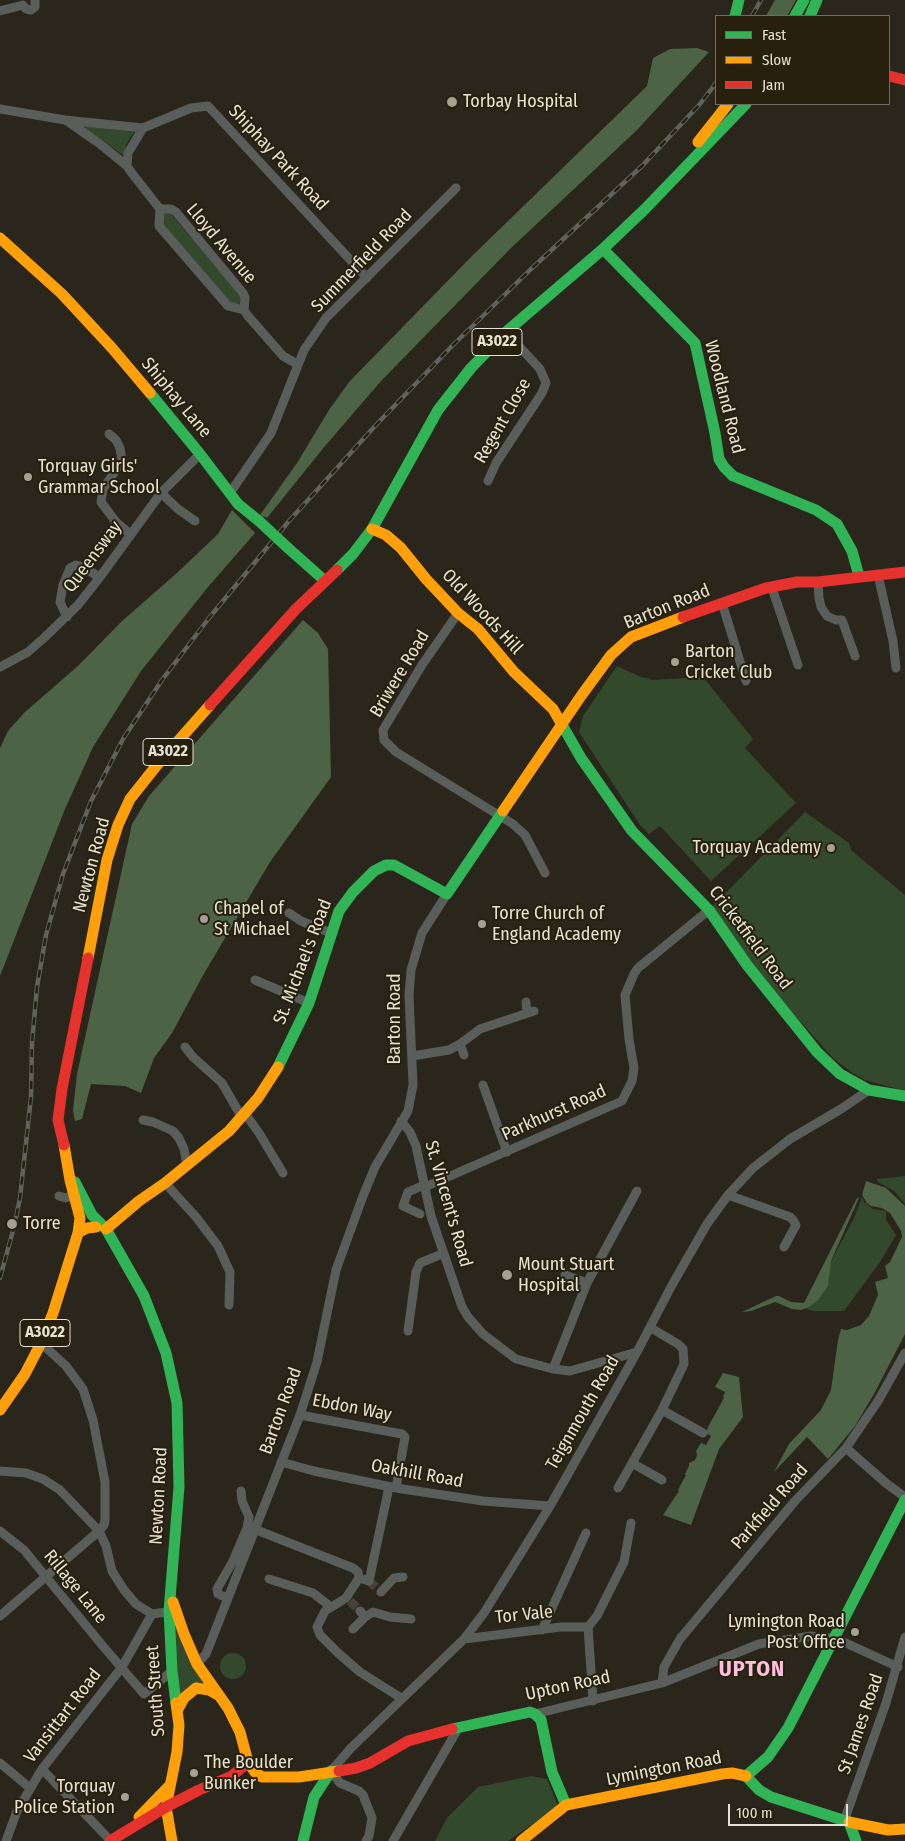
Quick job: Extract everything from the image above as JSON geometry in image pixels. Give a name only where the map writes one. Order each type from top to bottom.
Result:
[{"type":"street","points":[[0,11],[23,2],[26,9],[31,10],[35,7],[35,0]]},
{"type":"street","points":[[734,15],[739,0]]},
{"type":"street","points":[[796,15],[804,0]]},
{"type":"street","points":[[810,15],[817,0]]},
{"type":"street","name":"A3022","points":[[664,189],[727,105]]},
{"type":"street","name":"A3022","points":[[372,529],[438,410],[470,368],[506,332],[603,249],[745,105]]},
{"type":"street","name":"Shiphay Park Road","points":[[0,109],[65,120],[143,128],[191,108],[208,106],[367,278]]},
{"type":"street","name":"Lloyd Avenue","points":[[65,120],[100,144],[127,166],[160,209],[158,226],[228,306],[244,310],[283,356],[297,364]]},
{"type":"street","points":[[127,166],[128,153],[143,128]]},
{"type":"street","name":"Summerfield Road","points":[[230,493],[271,433],[297,364],[304,350],[326,318],[456,188]]},
{"type":"street","name":"Lloyd Avenue","points":[[160,209],[176,212],[243,293],[245,298],[244,310]]},
{"type":"street","name":"Shiphay Lane","points":[[0,238],[62,294],[106,341],[200,454],[238,504],[324,580]]},
{"type":"street","name":"Woodland Road","points":[[603,249],[686,331],[695,343],[719,458],[724,467],[733,476],[816,510],[837,524],[852,551],[859,576]]},
{"type":"street","name":"Regent Close","points":[[488,481],[496,463],[542,394],[546,383],[540,369],[506,332]]},
{"type":"street","points":[[109,434],[116,440],[120,448],[122,461],[103,489],[101,502],[116,522],[130,534]]},
{"type":"street","name":"Queensway","points":[[0,667],[28,652],[66,617],[100,577],[160,493],[200,454]]},
{"type":"street","points":[[160,493],[178,509],[196,521]]},
{"type":"street","name":"Newton Road","points":[[248,1762],[240,1732],[220,1695],[197,1664],[173,1611],[171,1595],[179,1487],[179,1453],[174,1385],[166,1353],[144,1296],[84,1201],[68,1163],[58,1120],[62,1089],[107,860],[118,825],[130,799],[204,711],[256,656],[296,609],[352,554],[372,529]]},
{"type":"street","name":"Old Woods Hill","points":[[372,529],[386,535],[401,548],[426,579],[458,613],[478,629],[514,672],[553,709],[562,723]]},
{"type":"street","points":[[66,617],[60,602],[62,585],[70,568],[76,565],[100,577]]},
{"type":"street","name":"Barton Road","points":[[197,1664],[206,1654],[300,1415],[317,1362],[336,1270],[375,1166],[408,1112],[413,1085],[409,995],[411,970],[422,933],[447,894],[562,723],[611,655],[631,637],[652,627],[766,588],[798,582],[818,582],[905,572]]},
{"type":"street","points":[[878,575],[893,641],[896,668]]},
{"type":"street","points":[[818,582],[821,607],[827,616],[836,620],[842,620],[855,656]]},
{"type":"street","points":[[772,588],[798,665]]},
{"type":"street","points":[[722,603],[746,681]]},
{"type":"street","name":"Briwere Road","points":[[458,613],[422,666],[383,730],[384,740],[396,752],[498,816]]},
{"type":"street","name":"Cricketfield Road","points":[[562,723],[581,758],[632,831],[710,910],[747,965],[817,1052],[840,1074],[869,1090]]},
{"type":"street","points":[[498,816],[513,824],[525,834],[545,873]]},
{"type":"street","name":"St. Michael's Road","points":[[101,1228],[187,1166],[229,1131],[258,1098],[278,1066],[308,1003],[331,932],[343,902],[374,871],[386,865],[394,866],[447,894]]},
{"type":"street","name":"Parkhurst Road","points":[[420,1214],[402,1206],[408,1192],[507,1152],[622,1101],[632,1080],[634,1068],[625,995],[634,974],[638,968],[710,910]]},
{"type":"street","points":[[289,914],[331,932]]},
{"type":"street","points":[[255,980],[308,1003]]},
{"type":"street","points":[[412,1056],[449,1050],[480,1029],[531,1012],[526,1002]]},
{"type":"street","points":[[460,1044],[464,1055]]},
{"type":"street","points":[[186,1047],[193,1057],[222,1083],[243,1114],[259,1133],[282,1173]]},
{"type":"street","points":[[484,1085],[486,1106],[507,1152]]},
{"type":"street","points":[[869,1090],[905,1096]]},
{"type":"street","name":"Teignmouth Road","points":[[303,1841],[314,1797],[331,1771],[401,1698],[464,1639],[484,1613],[550,1506],[651,1328],[672,1285],[707,1224],[728,1195],[753,1168],[790,1139],[869,1090]]},
{"type":"street","name":"A3022","points":[[58,1120],[56,1139],[73,1217],[73,1248]]},
{"type":"street","points":[[143,1120],[153,1122],[173,1131],[184,1149],[187,1166]]},
{"type":"street","name":"St. Vincent's Road","points":[[401,1121],[410,1132],[416,1146],[431,1216],[442,1254],[462,1306],[476,1327],[498,1347],[516,1359],[553,1369],[570,1371],[637,1352]]},
{"type":"street","name":"A3022","points":[[68,1163],[70,1180],[68,1199]]},
{"type":"street","points":[[165,1183],[196,1216],[218,1246],[230,1272],[229,1305]]},
{"type":"street","points":[[553,1369],[587,1283],[637,1191]]},
{"type":"street","points":[[728,1195],[790,1217],[796,1224],[784,1247]]},
{"type":"street","points":[[68,1199],[80,1218],[101,1228]]},
{"type":"street","name":"A3022","points":[[0,1410],[25,1374],[41,1343],[53,1313],[78,1233],[80,1218]]},
{"type":"street","points":[[78,1233],[87,1228],[101,1228]]},
{"type":"street","points":[[408,1262],[420,1263],[442,1254]]},
{"type":"street","points":[[408,1331],[416,1272],[420,1263]]},
{"type":"street","points":[[565,1275],[587,1283]]},
{"type":"street","points":[[618,1488],[662,1410],[684,1364],[683,1349],[651,1328]]},
{"type":"street","points":[[0,1616],[99,1531],[104,1525],[105,1520],[105,1482],[94,1420],[83,1389],[77,1378],[41,1343]]},
{"type":"street","name":"Parkfield Road","points":[[662,1683],[664,1667],[680,1639],[795,1501],[846,1448],[878,1402],[905,1353]]},
{"type":"street","points":[[662,1410],[703,1433]]},
{"type":"street","name":"Ebdon Way","points":[[300,1415],[402,1434],[405,1437],[395,1488]]},
{"type":"street","points":[[846,1448],[887,1484],[905,1496]]},
{"type":"street","name":"Oakhill Road","points":[[281,1462],[314,1472],[395,1488],[482,1502],[550,1506]]},
{"type":"street","points":[[632,1463],[662,1480]]},
{"type":"street","points":[[0,1471],[26,1473],[42,1479],[60,1490],[99,1531],[106,1546],[112,1571],[120,1585],[136,1604],[152,1614],[173,1611]]},
{"type":"street","points":[[359,1578],[369,1581],[395,1488]]},
{"type":"street","points":[[227,1598],[218,1594],[217,1589],[233,1561],[247,1528],[249,1517],[242,1501],[241,1491]]},
{"type":"street","name":"Lymington Road","points":[[521,1841],[566,1805],[674,1782],[722,1774],[732,1773],[746,1776],[768,1757],[788,1728],[905,1500]]},
{"type":"street","points":[[593,1700],[588,1627],[597,1616],[624,1562],[631,1523]]},
{"type":"street","points":[[254,1529],[353,1568],[358,1572],[359,1578],[348,1599],[325,1611],[317,1627],[320,1635],[360,1672],[401,1698]]},
{"type":"street","name":"Rillage Lane","points":[[0,1530],[24,1550],[144,1694],[172,1671]]},
{"type":"street","points":[[542,1630],[586,1533]]},
{"type":"street","points":[[380,1592],[394,1578],[403,1577]]},
{"type":"street","points":[[268,1579],[313,1593],[331,1607]]},
{"type":"street","name":"South Street","points":[[166,1807],[177,1752],[178,1710],[172,1671],[173,1611]]},
{"type":"street","points":[[353,1629],[363,1614],[373,1612],[390,1617],[411,1619]]},
{"type":"street","name":"Vansittart Road","points":[[6,1841],[17,1811],[42,1769],[122,1667],[152,1614]]},
{"type":"street","name":"Tor Vale","points":[[464,1639],[561,1627],[588,1627]]},
{"type":"street","name":"Upton Road","points":[[248,1762],[255,1772],[262,1777],[299,1777],[356,1768],[370,1763],[408,1741],[432,1733],[530,1712],[535,1714],[662,1683],[759,1644],[811,1636],[835,1638],[898,1667]]},
{"type":"street","name":"St James Road","points":[[846,1822],[898,1667],[905,1637]]},
{"type":"street","points":[[178,1710],[184,1698],[196,1688],[209,1690],[220,1695]]},
{"type":"street","points":[[535,1714],[541,1720],[552,1772],[566,1805]]},
{"type":"street","points":[[393,1841],[459,1728]]},
{"type":"street","points":[[42,1769],[111,1841],[129,1828],[166,1807],[198,1790],[232,1776],[248,1762]]},
{"type":"street","points":[[0,1763],[30,1788]]},
{"type":"street","points":[[331,1771],[340,1783],[359,1791],[363,1795],[372,1818],[366,1841]]},
{"type":"street","points":[[746,1776],[759,1790],[771,1796],[846,1822],[888,1830],[905,1829]]},
{"type":"street","points":[[299,1777],[311,1784],[314,1797]]},
{"type":"street","points":[[129,1828],[171,1782],[187,1791],[198,1790]]},
{"type":"street","points":[[166,1807],[172,1841]]},
{"type":"street","points":[[846,1822],[856,1841]]},
{"type":"green space","points":[[775,0],[796,0],[788,15],[767,15]]},
{"type":"green space","points":[[697,48],[709,52],[637,130],[511,248],[382,380],[325,446],[267,518],[260,515],[297,463],[329,410],[349,382],[471,257],[647,86],[653,58],[670,49]]},
{"type":"green space","points":[[79,124],[134,132],[126,145],[124,156]]},
{"type":"green space","points":[[162,213],[170,213],[227,279],[239,295],[241,300],[239,304],[235,307],[229,307],[161,227]]},
{"type":"green space","points":[[232,510],[255,533],[208,587],[141,671],[93,747],[65,809],[0,976],[0,748],[8,731],[24,713],[79,665],[121,622],[218,534]]},
{"type":"green space","points":[[303,620],[318,633],[328,649],[331,777],[270,862],[202,977],[172,1033],[154,1058],[141,1093],[125,1086],[91,1084],[82,1119],[75,1121],[73,1110],[77,1074],[132,824],[149,796]]},
{"type":"green space","points":[[617,666],[641,677],[653,680],[703,677],[753,739],[745,748],[796,803],[711,881],[660,826],[649,834],[640,825],[579,732],[583,716]]},
{"type":"green space","points":[[805,812],[849,843],[851,850],[905,895],[905,1091],[865,1080],[832,1057],[758,974],[709,910]]},
{"type":"green space","points":[[905,1176],[905,1204],[894,1191],[878,1182],[877,1179]]},
{"type":"green space","points":[[866,1181],[886,1188],[905,1206],[905,1334],[855,1426],[828,1459],[807,1437],[774,1472],[789,1444],[821,1410],[831,1390],[841,1329],[847,1330],[861,1325],[869,1316],[878,1295],[875,1282],[888,1278],[885,1266],[890,1262],[902,1237],[901,1231],[890,1213],[867,1203],[862,1195]]},
{"type":"green space","points":[[862,1197],[864,1202],[873,1209],[886,1211],[886,1220],[896,1235],[880,1262],[844,1311],[814,1311],[806,1309],[855,1216]]},
{"type":"green space","points":[[857,1198],[859,1198],[831,1261],[828,1286],[818,1300],[801,1310],[792,1309],[775,1302],[751,1311],[742,1312],[776,1296],[791,1302],[804,1303]]},
{"type":"green space","points":[[723,1373],[739,1377],[743,1417],[719,1449],[691,1525],[663,1515],[679,1491],[689,1463],[695,1460],[696,1451],[701,1443],[706,1445],[711,1436],[706,1433],[708,1427],[724,1398],[725,1392],[715,1387]]},
{"type":"green space","points":[[169,1611],[220,1695],[196,1688],[178,1709]]},
{"type":"green space","points":[[233,1653],[242,1657],[246,1666],[242,1675],[233,1679],[224,1675],[220,1666],[224,1657]]},
{"type":"green space","points":[[531,1776],[547,1779],[558,1806],[508,1841],[435,1841],[447,1818],[478,1787]]},
{"type":"tunnel","points":[[369,1581],[381,1592]]},
{"type":"tunnel","points":[[350,1601],[360,1611]]},
{"type":"railway","points":[[753,15],[761,0]]},
{"type":"railway","points":[[0,1278],[20,1198],[31,1097],[32,1043],[37,987],[46,935],[63,874],[91,801],[123,739],[162,680],[209,618],[289,521],[375,426],[452,346],[530,270],[642,166],[700,104],[715,84]]},
{"type":"traffic: fast","points":[[735,15],[739,0]]},
{"type":"traffic: fast","points":[[796,15],[804,0]]},
{"type":"traffic: fast","points":[[810,15],[817,0]]},
{"type":"traffic: fast","points":[[337,570],[353,554],[372,529],[438,410],[471,368],[506,332],[603,249],[645,209],[745,105]]},
{"type":"traffic: fast","points":[[603,249],[695,343],[719,459],[724,467],[733,476],[816,510],[837,524],[852,551],[859,576]]},
{"type":"traffic: fast","points":[[150,393],[238,504],[259,521]]},
{"type":"traffic: fast","points":[[259,521],[288,548]]},
{"type":"traffic: fast","points":[[288,548],[324,580]]},
{"type":"traffic: fast","points":[[561,723],[581,758],[632,831],[709,910],[747,965],[817,1052],[840,1074],[869,1090],[905,1096]]},
{"type":"traffic: fast","points":[[278,1067],[309,1003],[339,911],[353,892],[374,871],[386,865],[394,865],[447,894],[503,811]]},
{"type":"traffic: fast","points":[[75,1182],[92,1215],[106,1229],[144,1296],[166,1353],[177,1403],[179,1487],[169,1611],[172,1671],[176,1703]]},
{"type":"traffic: fast","points":[[746,1776],[768,1757],[788,1728],[905,1500]]},
{"type":"traffic: fast","points":[[452,1729],[530,1712],[535,1714],[541,1720],[552,1772],[566,1805]]},
{"type":"traffic: fast","points":[[303,1841],[314,1797],[331,1771]]},
{"type":"traffic: fast","points":[[746,1776],[759,1790],[771,1797],[849,1822],[856,1841]]},
{"type":"traffic: slow","points":[[698,142],[727,105]]},
{"type":"traffic: slow","points":[[0,238],[62,294],[150,393]]},
{"type":"traffic: slow","points":[[372,529],[386,535],[401,548],[426,579],[458,613],[478,629],[514,672],[553,709],[561,723]]},
{"type":"traffic: slow","points":[[503,811],[611,655],[631,637],[683,617]]},
{"type":"traffic: slow","points":[[88,958],[107,860],[118,825],[130,799],[210,705]]},
{"type":"traffic: slow","points":[[106,1229],[229,1131],[258,1098],[278,1067]]},
{"type":"traffic: slow","points":[[0,1410],[25,1374],[41,1343],[53,1313],[78,1233],[80,1218],[70,1180],[64,1145]]},
{"type":"traffic: slow","points":[[78,1233],[87,1228],[96,1227]]},
{"type":"traffic: slow","points":[[173,1602],[197,1664],[228,1708],[240,1732],[248,1762],[255,1772],[262,1777],[299,1777],[339,1771]]},
{"type":"traffic: slow","points":[[178,1709],[184,1698],[196,1688],[209,1690],[218,1695]]},
{"type":"traffic: slow","points":[[172,1841],[166,1807],[177,1752],[179,1725],[176,1703]]},
{"type":"traffic: slow","points":[[521,1841],[566,1805],[722,1774],[732,1773],[746,1776]]},
{"type":"traffic: slow","points":[[139,1817],[170,1785]]},
{"type":"traffic: slow","points":[[849,1822],[888,1830],[905,1829]]},
{"type":"traffic: jam","points":[[890,76],[905,80]]},
{"type":"traffic: jam","points":[[210,705],[296,609],[337,570]]},
{"type":"traffic: jam","points":[[683,617],[766,588],[797,582],[818,582],[905,572]]},
{"type":"traffic: jam","points":[[64,1145],[58,1120],[62,1089],[88,958]]},
{"type":"traffic: jam","points":[[339,1771],[370,1763],[408,1741],[452,1729]]},
{"type":"traffic: jam","points":[[110,1841],[166,1807],[232,1776],[248,1762]]},
{"type":"place","name":"Torbay Hospital","points":[[452,102]]},
{"type":"place","name":"Torquay Girls' Grammar School","points":[[28,477]]},
{"type":"place","name":"Barton Cricket Club","points":[[675,662]]},
{"type":"place","name":"Torquay Academy","points":[[831,848]]},
{"type":"place","name":"Chapel of St Michael","points":[[204,919]]},
{"type":"place","name":"Torre Church of England Academy","points":[[482,924]]},
{"type":"place","name":"Torre","points":[[12,1224]]},
{"type":"place","name":"Mount Stuart Hospital","points":[[507,1275]]},
{"type":"place","name":"Lymington Road Post Office","points":[[855,1632]]},
{"type":"place","name":"The Boulder Bunker","points":[[194,1773]]},
{"type":"place","name":"Torquay Police Station","points":[[125,1797]]},
{"type":"district","name":"UPTON","points":[[752,1670]]}]
